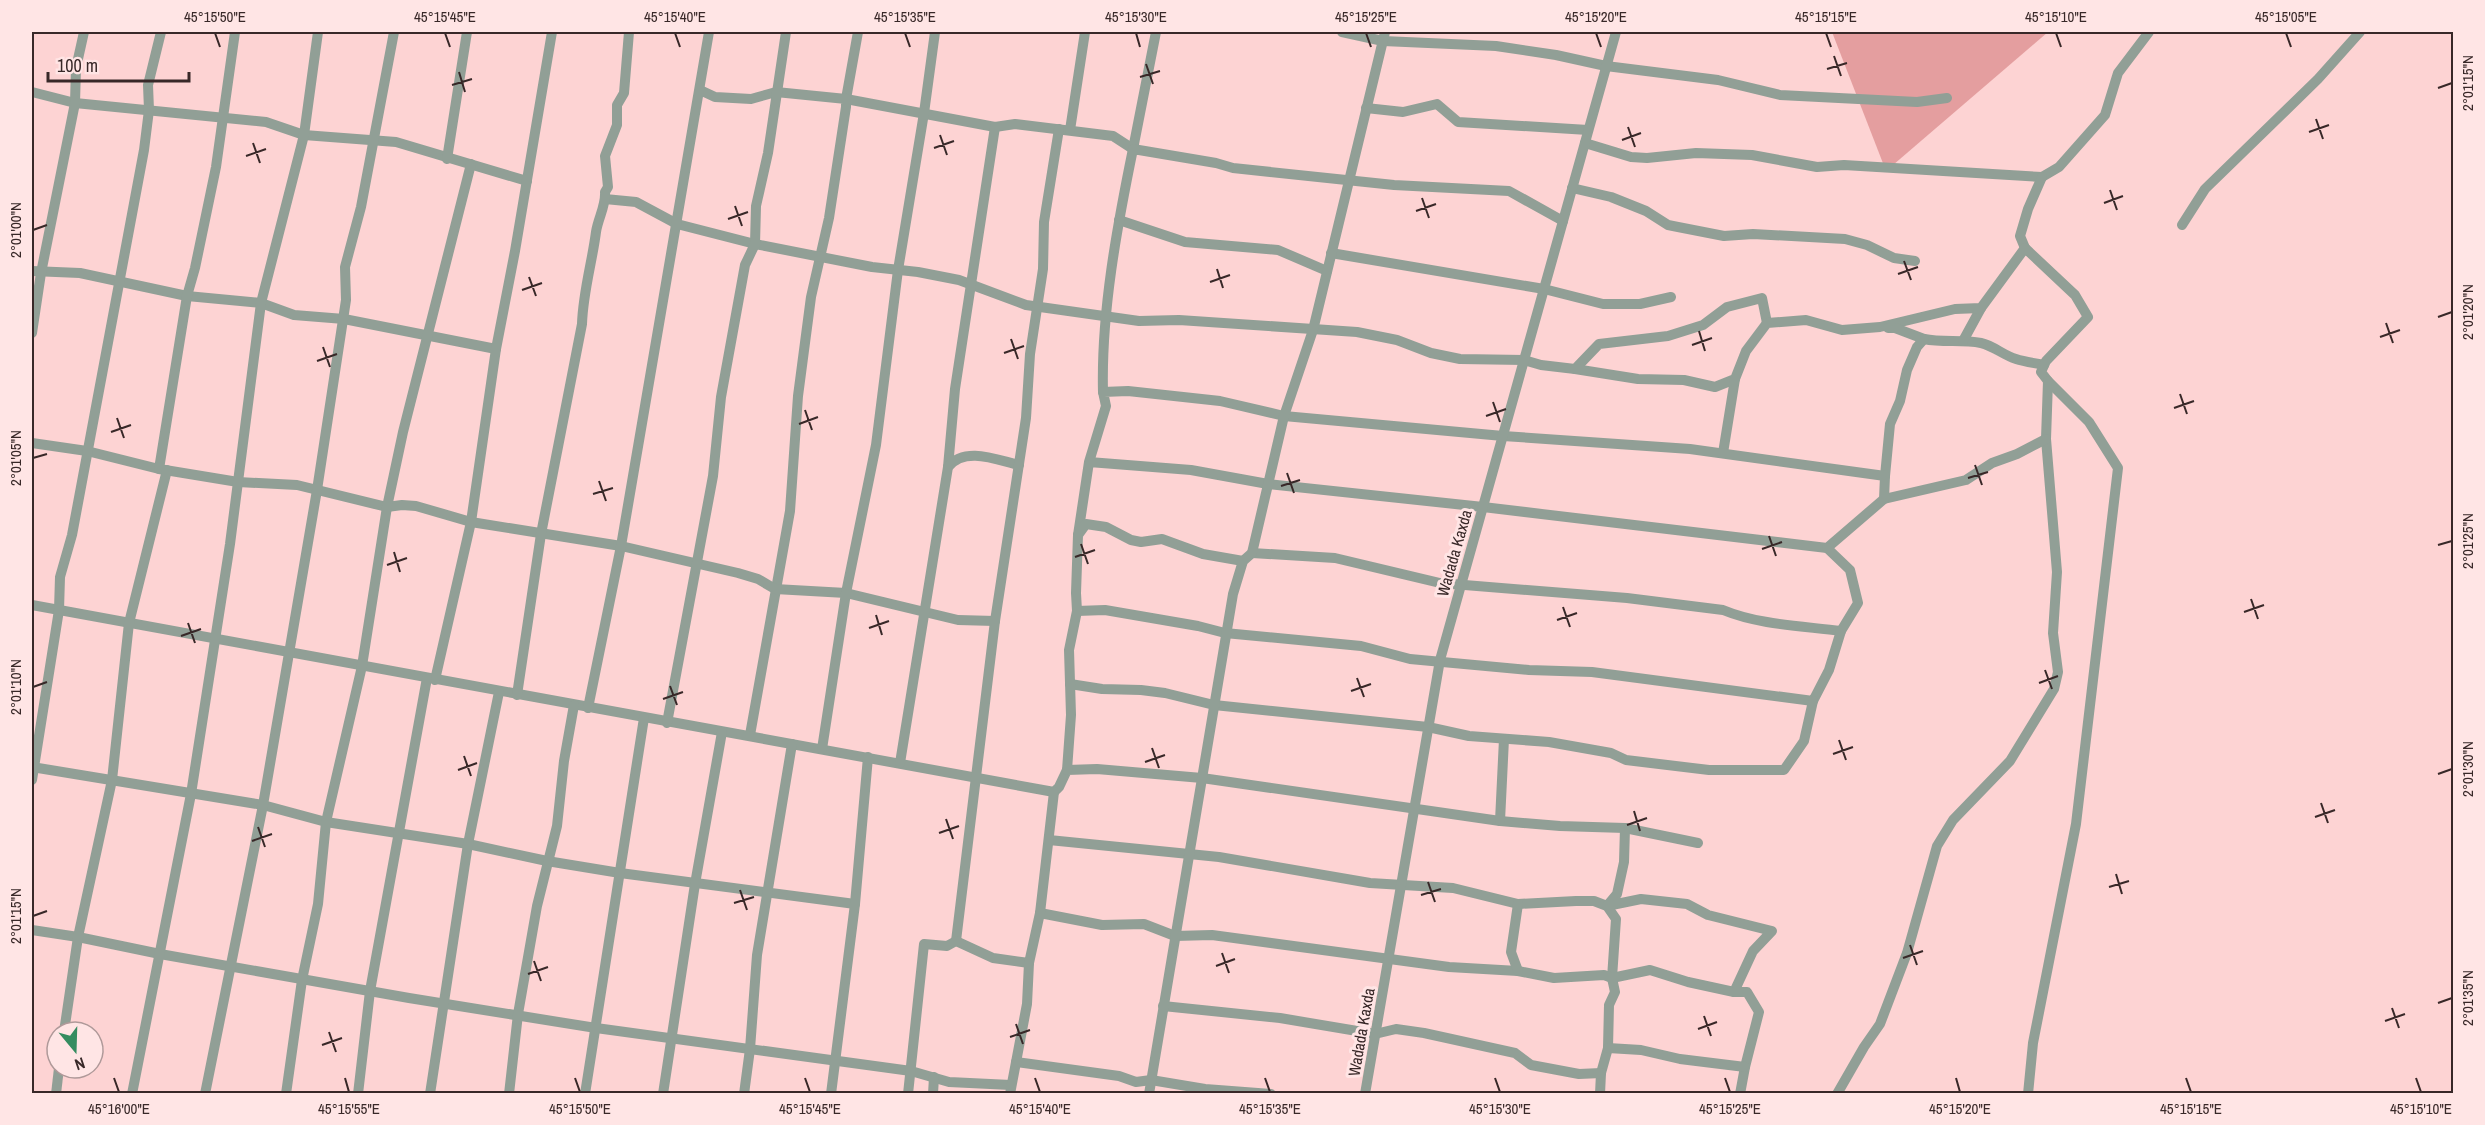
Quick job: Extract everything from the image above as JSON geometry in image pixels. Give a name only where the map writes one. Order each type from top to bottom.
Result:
[{"type":"street","points":[[32,333],[36,272],[75,103],[76,68],[84,32]]},
{"type":"street","points":[[32,780],[59,610],[60,577],[72,535],[144,150],[149,110],[148,85],[161,32]]},
{"type":"street","points":[[66,1020],[78,937],[112,780],[129,623],[163,469],[187,296],[208,210],[224,118],[235,32]]},
{"type":"street","points":[[132,1094],[191,794],[216,639],[261,303],[304,135],[318,32]]},
{"type":"street","points":[[205,1094],[262,805],[317,490],[344,319],[345,267],[362,207],[394,32]]},
{"type":"street","points":[[447,159],[467,32]]},
{"type":"street","points":[[358,1094],[370,991],[391,871],[431,679],[471,522],[496,349],[552,32]]},
{"type":"street","points":[[517,695],[541,534],[582,324],[583,300],[605,199],[604,192],[608,187],[604,156],[617,125],[617,105],[624,93],[629,32]]},
{"type":"street","points":[[588,708],[621,546],[709,32]]},
{"type":"street","points":[[667,723],[713,476],[721,397],[745,264],[755,244],[756,206],[768,153],[786,32]]},
{"type":"street","points":[[750,735],[790,511],[802,363],[858,32]]},
{"type":"street","points":[[822,749],[846,594],[876,446],[898,270],[935,32]]},
{"type":"street","points":[[908,1094],[924,944],[947,946],[956,940],[995,621],[1026,418],[1030,354],[1043,269],[1044,222],[1085,32]]},
{"type":"street","points":[[32,930],[302,980],[596,1028],[911,1071],[949,1082],[1011,1089],[1027,1004],[1029,963],[1040,913],[1054,792],[1067,770],[1071,715],[1069,650],[1077,611],[1078,535],[1089,462],[1106,406],[1101,375],[1119,220],[1156,32]]},
{"type":"street","points":[[1342,32],[1496,46],[1557,55],[1606,66],[1718,80],[1780,95],[1917,102],[1947,98]]},
{"type":"street","name":"Wadada Kaxda","points":[[1365,1094],[1440,660],[1616,32]]},
{"type":"street","points":[[2028,1094],[2033,1042],[2076,824],[2118,468],[2089,422],[2041,372],[2044,365],[2088,317],[2075,295],[2025,248],[2020,236],[2028,209],[2042,177],[2059,166],[2105,115],[2118,73],[2149,32]]},
{"type":"street","points":[[2182,225],[2205,189],[2318,79],[2360,32]]},
{"type":"street","points":[[1149,1094],[1225,633],[1243,561],[1252,553],[1284,416],[1313,330],[1347,181],[1384,36]]},
{"type":"street","points":[[700,90],[715,97],[751,99],[776,92],[846,99],[994,127],[1016,124],[1113,136],[1133,149],[1233,168],[1347,181],[1509,191],[1563,221]]},
{"type":"street","points":[[32,92],[75,103],[266,122],[304,135],[417,147],[447,159],[527,181]]},
{"type":"street","points":[[1366,108],[1403,112],[1437,104],[1458,122],[1588,130]]},
{"type":"street","points":[[900,763],[948,467],[955,389],[994,127]]},
{"type":"street","points":[[1585,143],[1631,157],[1647,158],[1696,153],[1752,155],[1817,166],[1844,165],[2042,177]]},
{"type":"street","points":[[286,1094],[302,980],[318,904],[326,822],[362,666],[387,507],[427,336],[471,164]]},
{"type":"street","points":[[1572,188],[1611,197],[1646,211],[1668,225],[1724,237],[1753,234],[1845,239],[1868,245],[1894,258],[1915,261]]},
{"type":"street","points":[[605,199],[636,202],[677,224],[755,244],[918,272],[970,284],[1026,305],[1107,318],[1139,321],[1179,320],[1367,334],[1397,340],[1431,353],[1460,358],[1524,360],[1540,365],[1638,379],[1684,380],[1715,387],[1735,379]]},
{"type":"street","points":[[1119,220],[1185,242],[1278,250],[1327,271]]},
{"type":"street","points":[[1963,341],[1981,308],[2025,248]]},
{"type":"street","points":[[1331,253],[1544,289],[1603,304],[1640,304],[1671,297]]},
{"type":"street","points":[[36,272],[80,273],[187,296],[261,303],[294,315],[344,319],[496,349]]},
{"type":"street","points":[[1575,369],[1599,344],[1668,336],[1702,325],[1727,307],[1762,298],[1767,323],[1746,351],[1735,379],[1723,453]]},
{"type":"street","points":[[1880,327],[1955,309],[1981,308]]},
{"type":"street","points":[[1767,323],[1806,320],[1842,330],[1894,328],[1924,339],[1944,343],[1963,341],[1996,348],[2014,358],[2044,365]]},
{"type":"street","points":[[1884,499],[1890,424],[1900,400],[1907,370],[1924,339]]},
{"type":"street","points":[[1837,1094],[1880,1024],[1907,953],[1937,846],[1953,820],[2010,761],[2054,689],[2058,672],[2053,633],[2057,572],[2046,439],[2048,381]]},
{"type":"street","points":[[1103,393],[1128,392],[1220,401],[1284,416],[1723,453],[1885,476]]},
{"type":"street","points":[[1827,548],[1884,499],[1966,480],[1992,463],[2017,454],[2046,439]]},
{"type":"street","points":[[32,443],[87,451],[163,469],[238,482],[297,485],[387,507],[416,506],[471,522],[621,546],[759,579],[776,589],[846,594],[958,620],[995,621]]},
{"type":"street","points":[[948,467],[954,460],[964,456],[979,456],[1019,465]]},
{"type":"street","points":[[1070,684],[1102,689],[1165,693],[1214,705],[1428,727],[1469,736],[1559,743],[1611,753],[1626,760],[1709,770],[1784,770],[1804,741],[1813,701],[1828,670],[1841,631],[1858,603],[1851,570],[1827,548],[1268,484],[1191,470],[1089,462]]},
{"type":"street","points":[[1078,535],[1086,524],[1106,527],[1131,540],[1141,542],[1162,539],[1203,554],[1243,561]]},
{"type":"street","points":[[1252,553],[1335,558],[1417,578],[1461,584],[1627,598],[1723,610],[1736,615],[1783,624],[1841,631]]},
{"type":"street","points":[[32,605],[1054,792]]},
{"type":"street","points":[[1077,611],[1105,610],[1225,633],[1361,646],[1410,659],[1530,670],[1592,672],[1813,701]]},
{"type":"street","points":[[430,1094],[468,844],[500,692]]},
{"type":"street","points":[[509,1094],[518,1014],[547,861],[557,826],[564,761],[574,705]]},
{"type":"street","points":[[585,1094],[644,718]]},
{"type":"street","points":[[663,1094],[695,884],[722,732]]},
{"type":"street","points":[[1500,821],[1504,739]]},
{"type":"street","points":[[744,1094],[757,955],[792,744]]},
{"type":"street","points":[[831,1094],[855,904],[868,757]]},
{"type":"street","points":[[33,768],[262,805],[326,822],[468,844],[547,861],[695,884],[855,904]]},
{"type":"street","points":[[1067,770],[1097,769],[1202,778],[1500,821],[1625,828],[1698,843]]},
{"type":"street","points":[[1607,906],[1617,894],[1624,862],[1625,828]]},
{"type":"street","points":[[1049,840],[1274,866],[1370,883],[1453,888],[1518,904],[1594,901],[1607,906],[1641,899],[1686,904],[1708,915],[1772,931],[1753,951],[1734,992]]},
{"type":"street","points":[[1518,904],[1511,952],[1518,971]]},
{"type":"street","points":[[1600,1094],[1601,1073],[1608,1048],[1609,1005],[1615,992],[1612,978],[1616,919],[1607,906]]},
{"type":"street","points":[[1040,913],[1102,925],[1144,924],[1175,936],[1212,935],[1449,967],[1518,971],[1554,978],[1604,975],[1612,978],[1650,970],[1688,982],[1734,992],[1747,992],[1759,1012],[1740,1094]]},
{"type":"street","points":[[956,940],[993,958],[1029,963]]},
{"type":"street","points":[[1162,1006],[1280,1018],[1376,1034],[1396,1029],[1424,1033],[1515,1053],[1531,1065],[1579,1074],[1601,1073]]},
{"type":"street","points":[[1608,1048],[1641,1050],[1680,1059],[1745,1066]]},
{"type":"street","points":[[1016,1062],[1119,1076],[1136,1082],[1151,1080],[1205,1089],[1271,1094]]},
{"type":"street","points":[[933,1094],[934,1077]]},
{"type":"shaded area","points":[[1832,32],[2048,32],[1886,171]]}]
